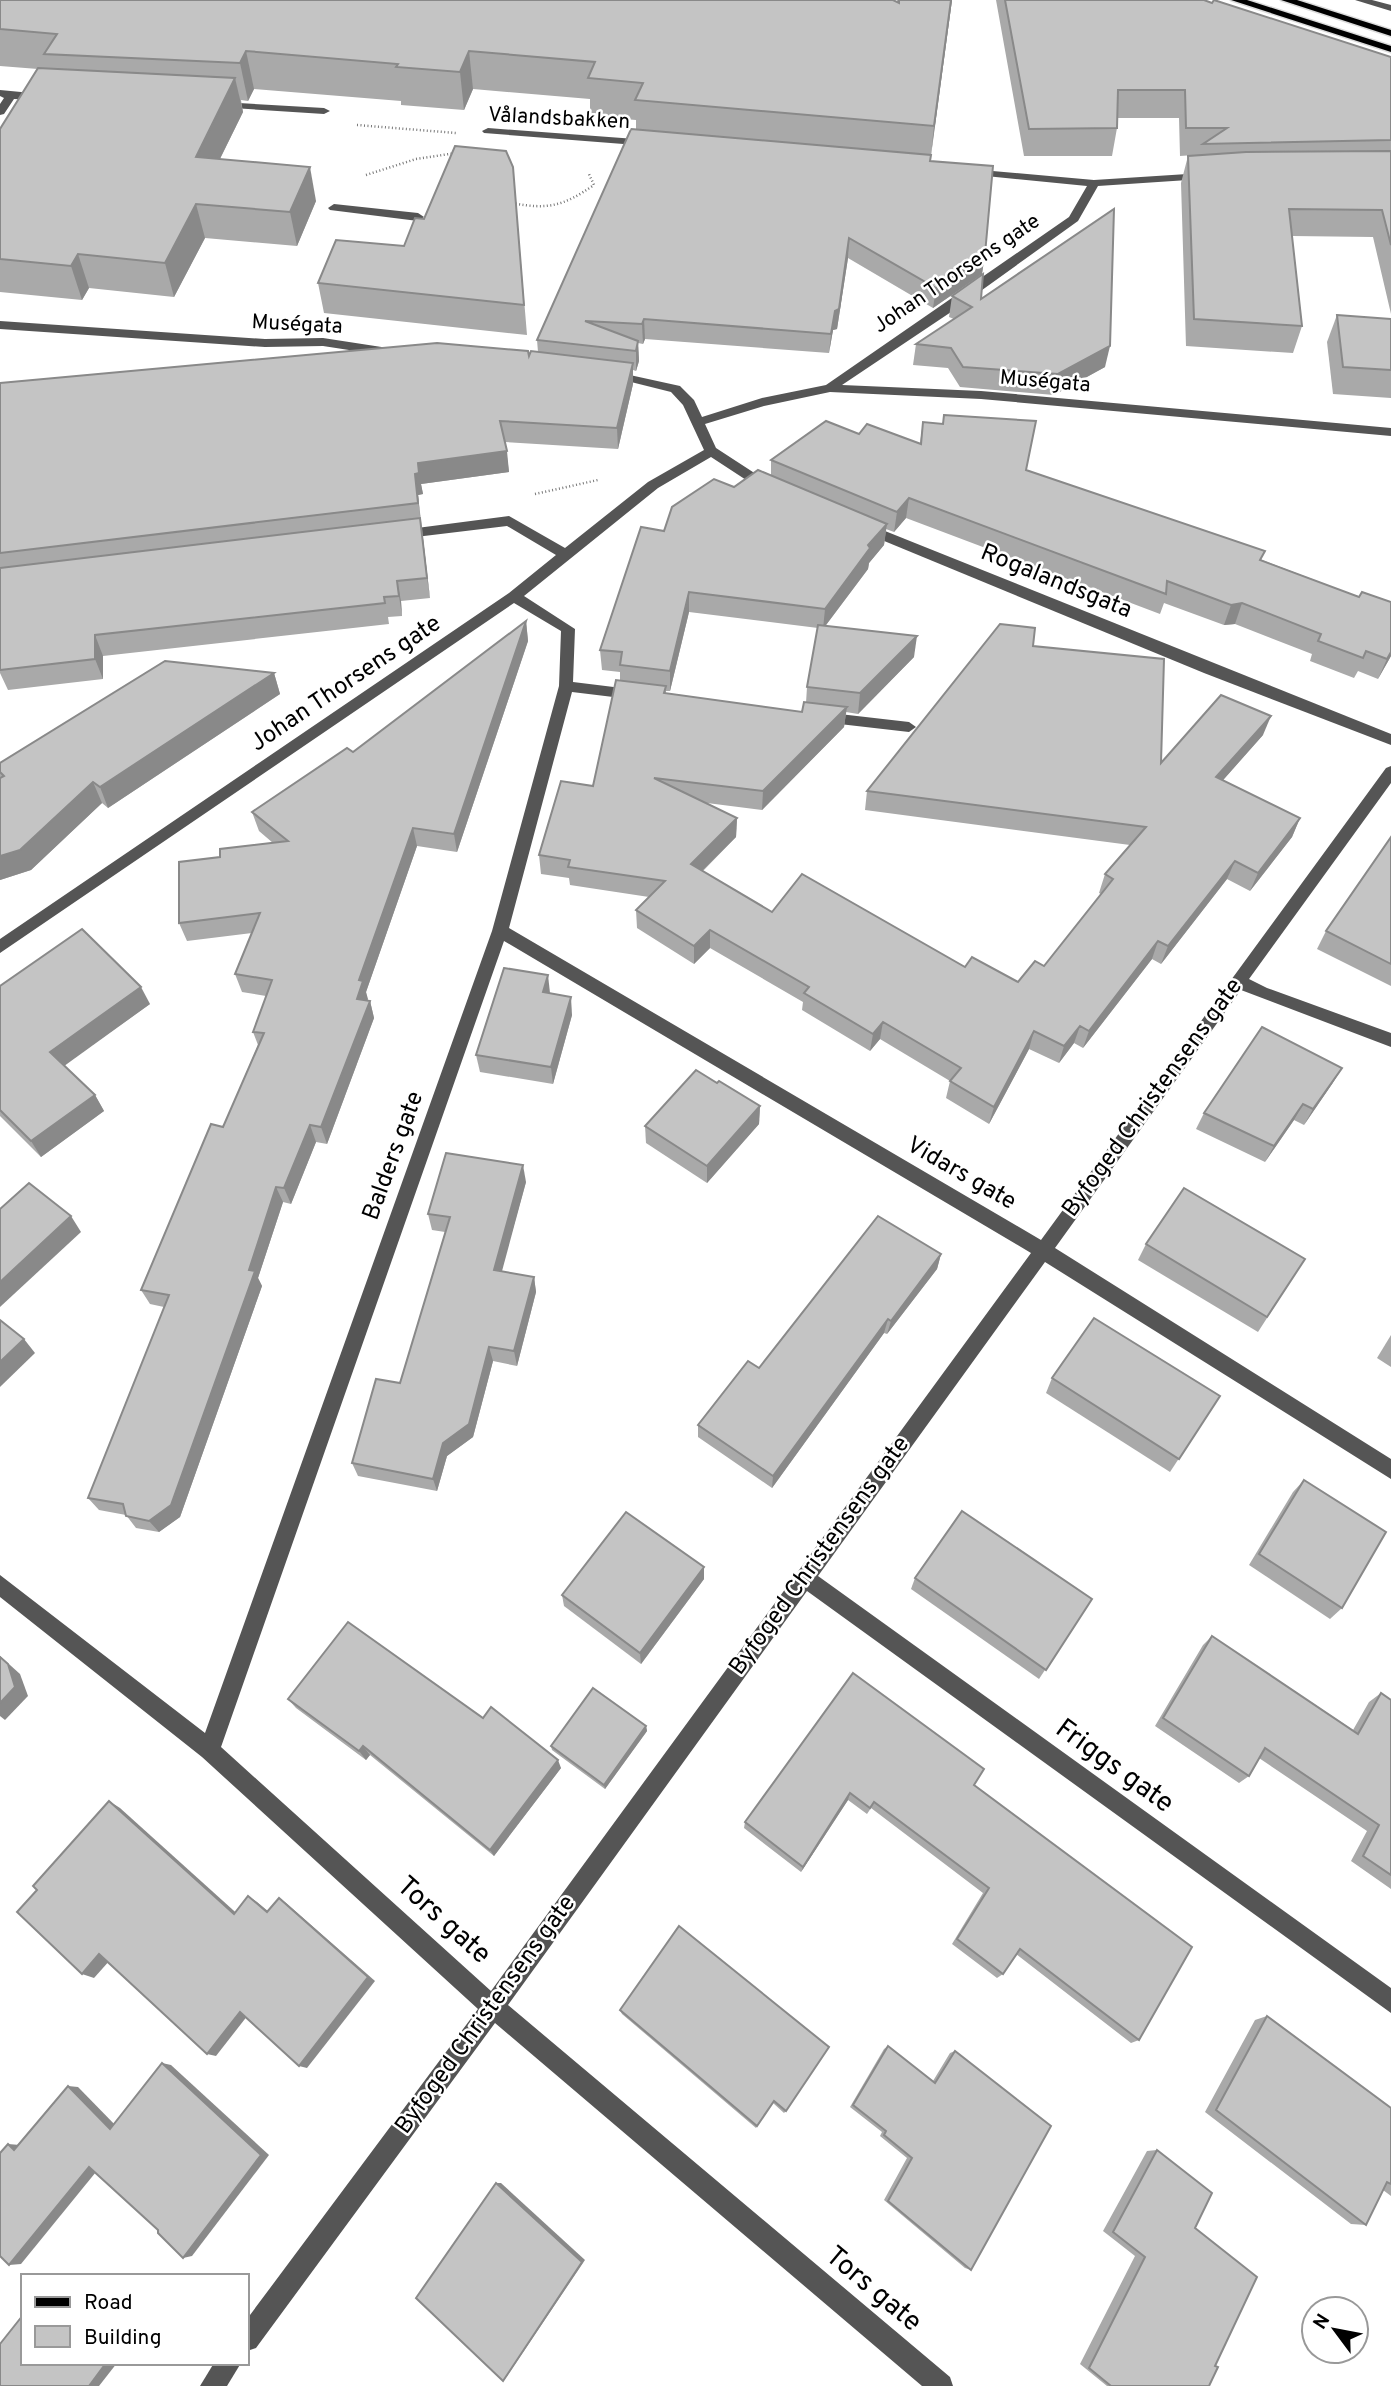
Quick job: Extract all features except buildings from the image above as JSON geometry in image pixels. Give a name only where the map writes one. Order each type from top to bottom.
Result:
[{"type":"main road","points":[[1236,0],[1391,49]]},
{"type":"main road","points":[[1293,1],[1391,33]]},
{"type":"street","points":[[1360,0],[1391,8]]},
{"type":"street","points":[[0,113],[5,94],[60,97]]},
{"type":"street","points":[[211,104],[324,111]]},
{"type":"street","name":"Vålandsbakken","points":[[488,131],[656,144]]},
{"type":"street","points":[[957,170],[1094,183],[1212,175]]},
{"type":"street","name":"Johan Thorsens gate","points":[[830,388],[1074,219],[1094,183]]},
{"type":"street","points":[[334,208],[418,217]]},
{"type":"street","name":"Muségata","points":[[0,325],[265,343],[323,342],[400,353]]},
{"type":"street","points":[[597,371],[624,374],[675,389],[689,403],[711,450],[768,489],[781,494]]},
{"type":"street","name":"Muségata","points":[[698,422],[762,402],[830,388],[981,395],[1391,432]]},
{"type":"street","name":"Johan Thorsens gate","points":[[0,947],[514,596],[653,485],[711,450]]},
{"type":"street","points":[[385,536],[509,521],[564,554]]},
{"type":"street","name":"Rogalandsgata","points":[[856,525],[1391,740]]},
{"type":"street","name":"Balders gate","points":[[209,1750],[500,931],[566,686],[568,629],[514,596]]},
{"type":"street","points":[[566,686],[648,696]]},
{"type":"street","points":[[813,716],[909,727]]},
{"type":"street","name":"Byfoged Christensens gate","points":[[248,2338],[493,2007],[1391,772]]},
{"type":"street","name":"Vidars gate","points":[[500,931],[1042,1250],[1391,1470]]},
{"type":"street","points":[[1238,981],[1261,993],[1391,1040]]},
{"type":"street","name":"Friggs gate","points":[[805,1577],[1391,2001]]},
{"type":"street","name":"Tors gate","points":[[0,1585],[209,1750],[493,2007],[941,2386]]},
{"type":"street","points":[[212,2386],[228,2365]]},
{"type":"path","name":"Vålandsbakken","points":[[353,124],[471,134],[488,131]]},
{"type":"path","points":[[360,177],[416,159],[463,152]]},
{"type":"path","points":[[512,203],[541,210],[567,203],[594,185],[584,165]]},
{"type":"path","points":[[509,521],[518,498],[607,478]]}]
